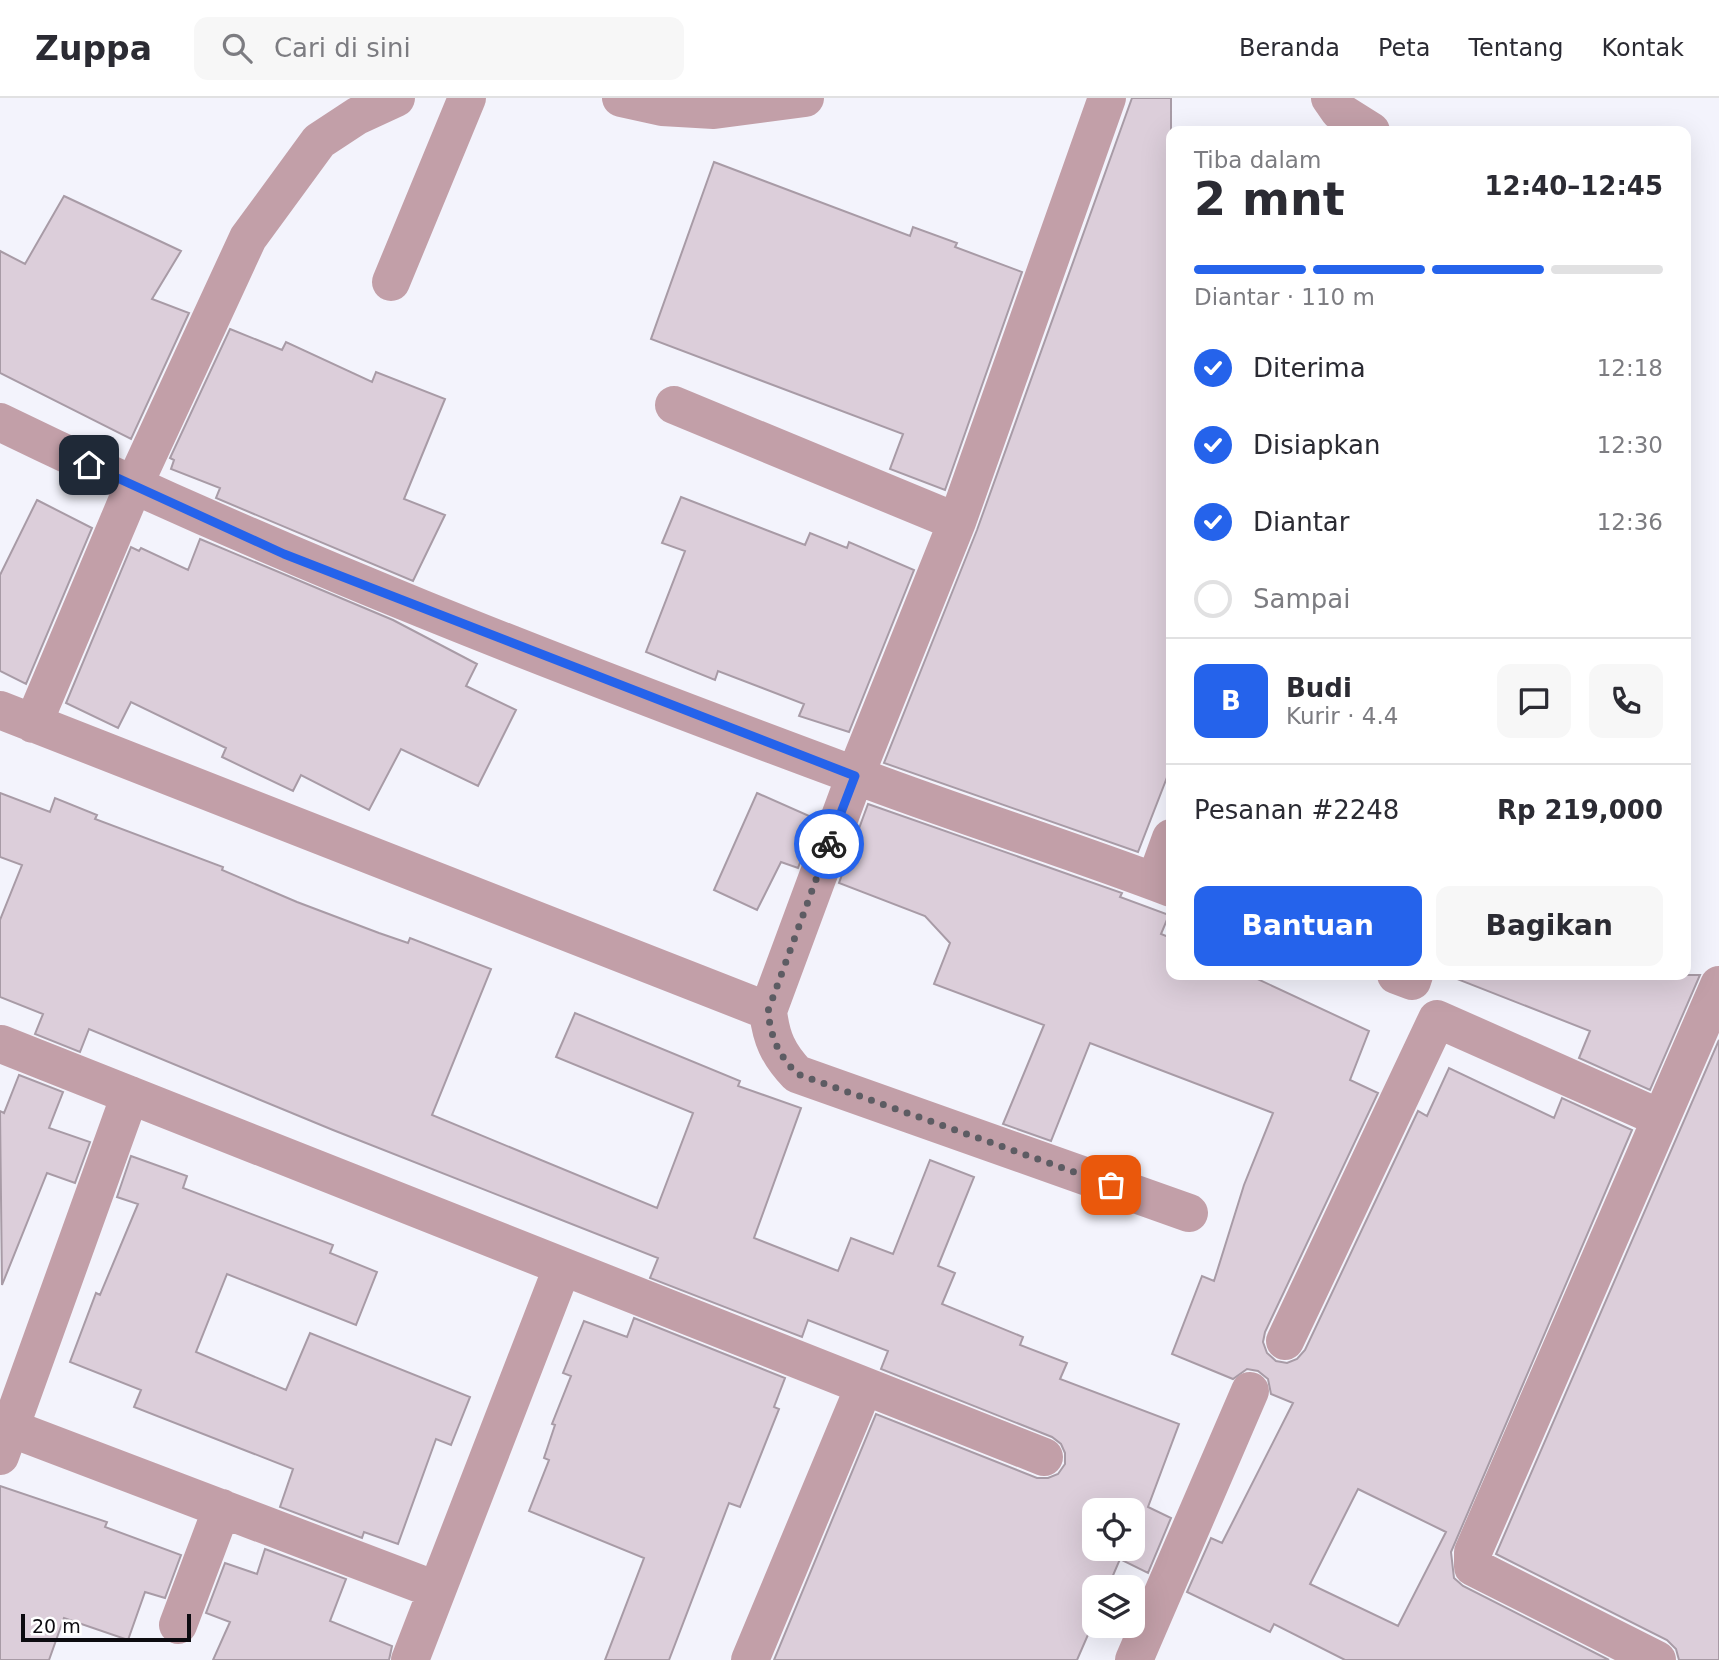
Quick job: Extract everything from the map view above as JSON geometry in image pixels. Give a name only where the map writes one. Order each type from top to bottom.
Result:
[{"type":"street","points":[[396,98],[357,116],[319,141],[248,238],[134,487],[16,717],[768,1011]]},
{"type":"street","points":[[391,282],[467,98]]},
{"type":"street","points":[[621,98],[662,107],[714,110],[805,98]]},
{"type":"street","points":[[1107,98],[957,522],[855,776],[768,1011],[771,1036],[782,1058],[797,1074],[1189,1213]]},
{"type":"street","points":[[1330,98],[1339,111],[1363,126]]},
{"type":"street","points":[[674,405],[957,522]]},
{"type":"street","points":[[0,422],[134,487],[284,554],[855,776],[1163,885],[1166,867]]},
{"type":"street","points":[[1657,1660],[1473,1567],[1473,1552],[1660,1118],[1719,988]]},
{"type":"street","points":[[1285,1341],[1437,1019],[1660,1118]]},
{"type":"street","points":[[1,1044],[1044,1457]]},
{"type":"street","points":[[130,1095],[5,1442],[222,1508],[436,1590]]},
{"type":"street","points":[[410,1660],[562,1268]]},
{"type":"street","points":[[750,1660],[864,1387]]},
{"type":"street","points":[[1134,1660],[1250,1391]]},
{"type":"street","points":[[178,1625],[222,1508]]},
{"type":"building","points":[[1132,98],[1171,98],[1171,126],[1166,126],[1166,780],[1138,852],[884,763],[977,530]]},
{"type":"building","points":[[714,162],[910,236],[913,227],[957,243],[955,247],[1022,272],[945,490],[890,469],[903,434],[651,339]]},
{"type":"building","points":[[64,196],[181,251],[152,299],[189,313],[131,439],[0,373],[0,251],[25,264]]},
{"type":"building","points":[[230,329],[282,350],[286,342],[372,382],[376,372],[445,399],[404,499],[445,515],[413,581],[216,498],[220,488],[171,469],[174,460],[170,458]]},
{"type":"building","points":[[681,497],[805,545],[810,533],[847,548],[849,542],[914,570],[849,732],[799,716],[804,704],[718,671],[715,680],[646,652],[685,551],[662,543]]},
{"type":"building","points":[[37,500],[92,528],[26,684],[0,671],[0,575]]},
{"type":"building","points":[[200,539],[393,620],[477,664],[466,686],[516,710],[478,786],[401,749],[369,810],[301,775],[293,791],[222,757],[226,748],[131,702],[118,728],[66,703],[131,547],[139,551],[141,548],[188,570]]},
{"type":"building","points":[[0,793],[50,812],[55,798],[97,815],[95,819],[223,867],[222,870],[297,902],[408,943],[410,938],[491,969],[432,1115],[657,1208],[693,1113],[556,1057],[575,1013],[740,1081],[738,1086],[801,1108],[754,1238],[838,1271],[851,1238],[893,1254],[930,1160],[974,1177],[938,1266],[955,1273],[942,1304],[1023,1337],[1020,1345],[1067,1363],[1060,1379],[1179,1424],[1148,1507],[1171,1518],[1148,1573],[1124,1561],[1145,1561],[1145,1498],[1082,1498],[1082,1561],[1119,1561],[1113,1575],[1082,1575],[1082,1638],[1087,1638],[1077,1660],[774,1660],[876,1414],[1037,1478],[1058,1474],[1065,1464],[1065,1453],[1061,1444],[1052,1437],[881,1369],[888,1351],[808,1320],[802,1337],[650,1278],[658,1258],[333,1130],[89,1029],[80,1052],[35,1034],[43,1014],[0,997],[0,920],[22,865],[0,857]]},
{"type":"building","points":[[757,793],[816,819],[798,868],[781,862],[757,910],[714,890]]},
{"type":"building","points":[[868,804],[1122,893],[1120,897],[1166,914],[1161,934],[1166,936],[1166,980],[1260,980],[1369,1031],[1350,1080],[1378,1093],[1265,1332],[1263,1342],[1267,1353],[1276,1361],[1287,1363],[1297,1359],[1305,1350],[1418,1111],[1427,1116],[1449,1068],[1554,1118],[1562,1098],[1632,1130],[1451,1552],[1454,1578],[1463,1586],[1609,1660],[1345,1660],[1274,1624],[1270,1632],[1187,1592],[1211,1538],[1222,1543],[1293,1403],[1271,1394],[1268,1379],[1258,1371],[1247,1369],[1233,1379],[1172,1354],[1202,1276],[1214,1281],[1244,1185],[1273,1113],[1090,1043],[1051,1141],[1003,1124],[1044,1025],[934,984],[950,943],[925,916],[839,883]],"holes":[[[1358,1489],[1446,1532],[1398,1626],[1310,1584]]]},
{"type":"building","points":[[1691,975],[1700,975],[1650,1090],[1579,1058],[1590,1031],[1460,980],[1691,980]]},
{"type":"building","points":[[1719,1040],[1719,1660],[1679,1660],[1676,1649],[1667,1640],[1496,1554]]},
{"type":"building","points":[[19,1075],[63,1092],[49,1128],[90,1142],[75,1183],[47,1173],[2,1285],[0,1111],[4,1113]]},
{"type":"building","points":[[131,1156],[187,1176],[183,1188],[333,1245],[330,1253],[377,1272],[356,1325],[227,1274],[196,1352],[286,1390],[310,1333],[470,1397],[451,1445],[436,1439],[398,1544],[364,1532],[362,1538],[280,1507],[293,1469],[134,1407],[141,1390],[70,1362],[96,1293],[100,1295],[138,1204],[117,1197]]},
{"type":"building","points":[[634,1318],[785,1378],[774,1407],[779,1409],[740,1507],[729,1503],[669,1660],[605,1660],[644,1558],[529,1511],[549,1460],[544,1458],[555,1425],[552,1424],[571,1376],[563,1373],[584,1321],[627,1337]]},
{"type":"building","points":[[0,1486],[107,1522],[105,1527],[181,1555],[165,1598],[145,1592],[128,1640],[64,1618],[49,1660],[0,1660]]},
{"type":"building","points":[[265,1549],[346,1579],[330,1621],[392,1646],[389,1660],[213,1660],[230,1622],[206,1613],[225,1563],[257,1574]]},
{"type":"way so far","points":[[829,844],[768,1011],[771,1036],[782,1058],[797,1074],[1111,1185]]},
{"type":"route","points":[[89,465],[284,554],[855,776],[829,844]]}]
